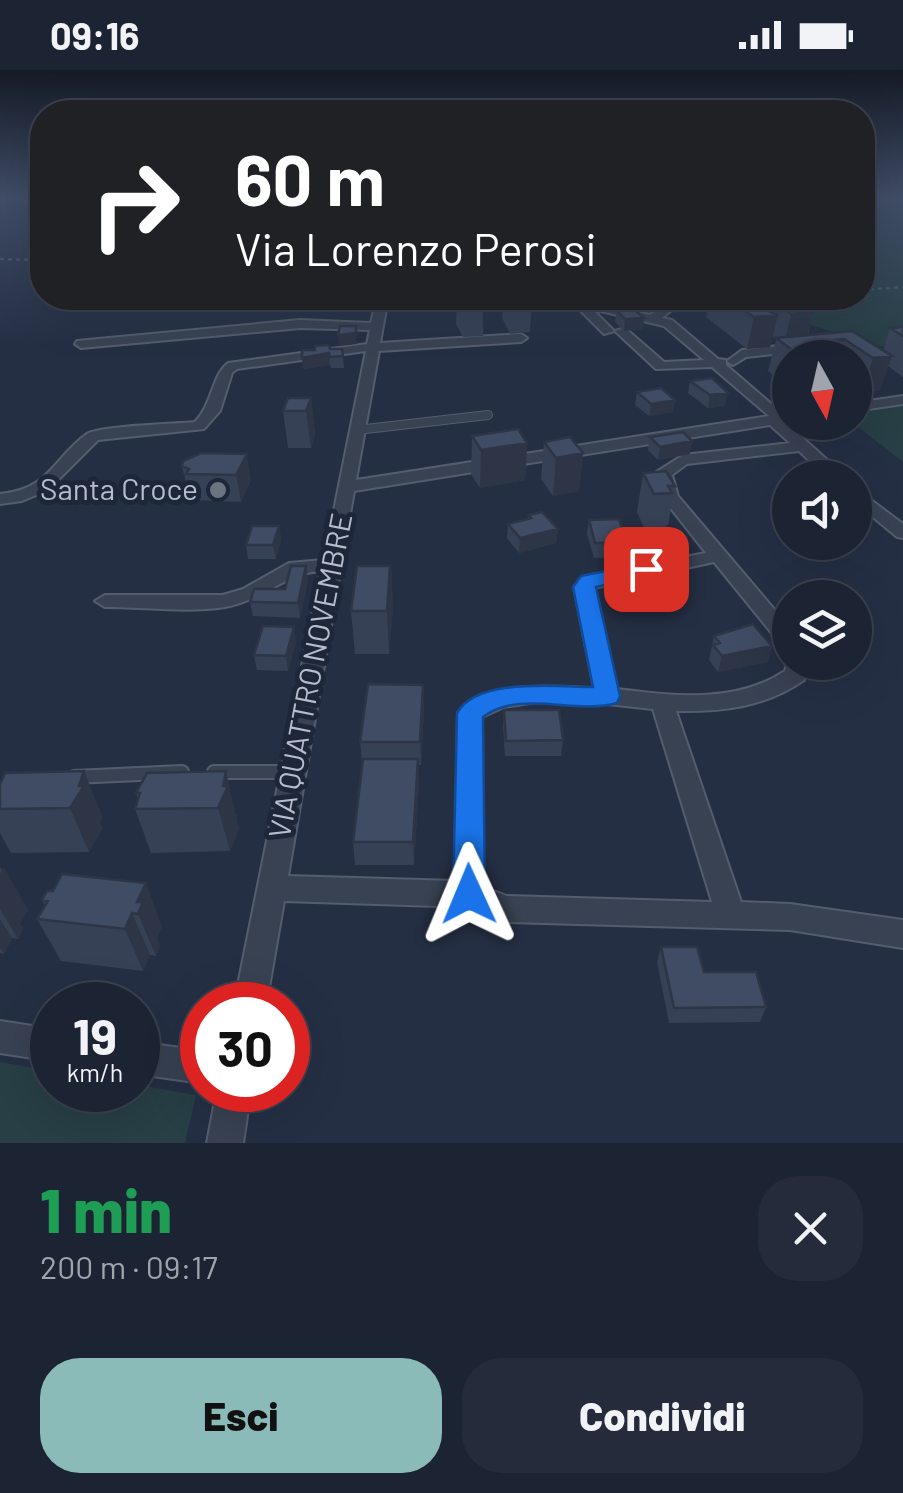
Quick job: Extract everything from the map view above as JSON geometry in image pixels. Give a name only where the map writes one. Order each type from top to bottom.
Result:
[{"type":"street","name":"VIA QUATTRO NOVEMBRE","points":[[254,982],[380,310]]},
{"type":"street","points":[[587,310],[661,366],[772,357]]},
{"type":"street","points":[[619,310],[676,328],[725,362],[772,410]]},
{"type":"street","points":[[654,318],[665,310]]},
{"type":"street","points":[[81,344],[300,324],[376,327]]},
{"type":"street","points":[[0,498],[20,498],[47,485],[94,436],[199,426],[208,420],[226,371],[233,366],[372,348],[521,338]]},
{"type":"street","points":[[872,405],[903,400]]},
{"type":"street","points":[[346,487],[772,420]]},
{"type":"street","points":[[797,440],[818,460]]},
{"type":"street","points":[[772,620],[670,497],[663,472],[684,460],[802,446]]},
{"type":"street","points":[[872,507],[903,533]]},
{"type":"street","points":[[608,696],[584,587],[589,581],[719,556]]},
{"type":"street","points":[[105,601],[224,601],[296,567],[332,564]]},
{"type":"street","points":[[469,894],[470,713],[487,700],[608,696],[662,702],[750,697],[782,688],[791,680]]},
{"type":"street","points":[[662,702],[730,915]]},
{"type":"street","points":[[272,888],[469,894],[506,909],[790,917],[903,934]]},
{"type":"street","points":[[0,1037],[30,1042]]},
{"type":"street","points":[[224,1143],[230,1112]]},
{"type":"lane","points":[[357,430],[488,415]]},
{"type":"lane","points":[[58,777],[293,772]]},
{"type":"path","points":[[0,259],[30,260]]},
{"type":"path","points":[[875,289],[903,288]]},
{"type":"green space","points":[[875,246],[903,246],[903,353],[872,344],[872,340],[860,340],[770,310],[875,310]]},
{"type":"green space","points":[[903,399],[903,462],[872,438],[872,405]]},
{"type":"green space","points":[[0,1062],[30,1067],[30,1112],[160,1112],[160,1089],[180,1092],[180,1112],[192,1112],[185,1143],[0,1143]]},
{"type":"building","points":[[635,310],[644,318],[625,319],[617,311]]},
{"type":"building","points":[[744,310],[765,310],[778,315],[754,317]]},
{"type":"building","points":[[786,310],[814,311],[791,314]]},
{"type":"building","points":[[340,326],[356,326],[356,333],[338,335]]},
{"type":"building","points":[[852,331],[866,340],[779,340],[776,338]]},
{"type":"building","points":[[872,344],[892,356],[873,358]]},
{"type":"building","points":[[329,345],[330,349],[342,349],[343,356],[330,357],[329,353],[302,358],[302,350]]},
{"type":"building","points":[[712,378],[728,393],[710,395],[690,381]]},
{"type":"building","points":[[661,388],[675,400],[651,404],[637,392]]},
{"type":"building","points":[[288,398],[311,398],[306,411],[283,411]]},
{"type":"building","points":[[518,429],[527,443],[481,450],[472,436]]},
{"type":"building","points":[[683,432],[692,441],[660,447],[650,437]]},
{"type":"building","points":[[570,437],[583,453],[556,458],[544,442]]},
{"type":"building","points":[[201,453],[247,454],[236,475],[186,474],[189,469],[182,466],[183,461]]},
{"type":"building","points":[[666,471],[675,486],[668,486],[672,493],[654,494],[643,473]]},
{"type":"building","points":[[542,512],[558,529],[520,538],[508,524],[531,518],[528,515]]},
{"type":"building","points":[[619,519],[627,543],[595,543],[589,520]]},
{"type":"building","points":[[252,526],[279,526],[273,545],[246,545]]},
{"type":"building","points":[[291,566],[306,566],[298,603],[250,602],[254,589],[285,589]]},
{"type":"building","points":[[357,566],[390,566],[387,611],[351,611]]},
{"type":"building","points":[[753,624],[772,646],[722,656],[713,645],[720,643],[714,636]]},
{"type":"building","points":[[263,626],[294,627],[286,656],[254,655]]},
{"type":"building","points":[[368,684],[423,685],[420,742],[360,742]]},
{"type":"building","points":[[504,710],[559,710],[563,740],[506,741]]},
{"type":"building","points":[[363,759],[418,759],[413,842],[353,842]]},
{"type":"building","points":[[84,771],[79,786],[84,786],[70,808],[0,809],[0,784],[5,773]]},
{"type":"building","points":[[226,771],[223,786],[228,786],[218,808],[135,809],[140,793],[136,793],[147,773]]},
{"type":"building","points":[[62,874],[146,883],[137,902],[143,902],[138,914],[132,913],[125,929],[37,919],[48,901],[42,900],[47,891],[53,891]]},
{"type":"building","points":[[661,947],[697,947],[704,972],[756,972],[766,1007],[674,1008]]},
{"type":"place","name":"Santa Croce","points":[[218,490]]},
{"type":"route","points":[[469,894],[470,713],[487,700],[608,696],[584,587],[589,581],[609,575],[646,569]]}]
